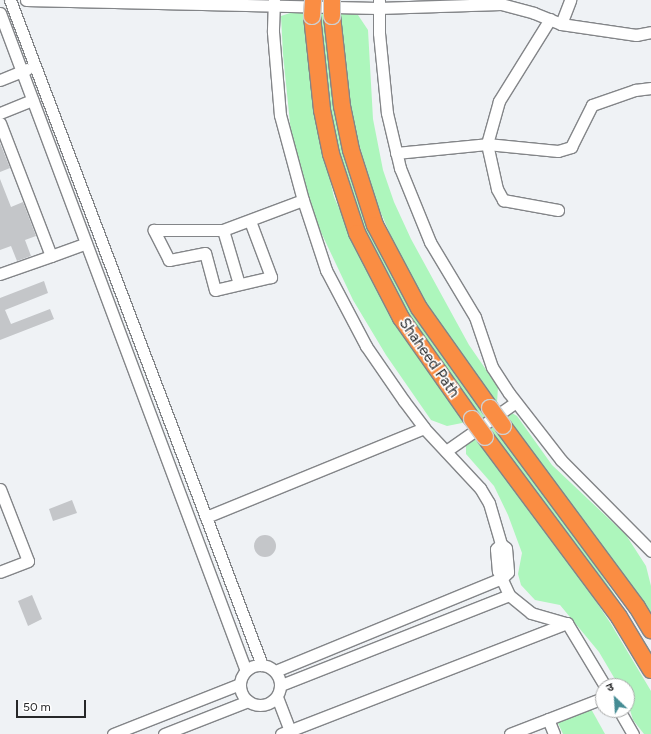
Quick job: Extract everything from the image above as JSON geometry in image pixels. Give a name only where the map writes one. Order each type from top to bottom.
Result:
[{"type":"highway","name":"Shaheed Path","points":[[332,0],[332,16],[345,120],[355,164],[375,225],[419,308],[503,426],[637,607],[651,630]]},
{"type":"highway","name":"Shaheed Path","points":[[312,8],[322,110],[328,139],[357,233],[401,318],[472,419],[619,617],[651,670]]},
{"type":"street","points":[[10,0],[262,665]]},
{"type":"street","points":[[26,0],[501,4],[550,19],[561,24],[636,35],[651,32]]},
{"type":"street","points":[[561,24],[570,0]]},
{"type":"street","points":[[274,3],[272,32],[280,115],[303,200],[326,270],[366,346],[424,428],[480,488],[489,503],[501,544],[496,550],[498,571],[509,595],[531,613],[567,623],[600,678]]},
{"type":"street","points":[[379,4],[387,113],[396,153],[430,242],[475,317],[492,367],[516,402],[561,460],[651,551]]},
{"type":"street","points":[[0,13],[246,671]]},
{"type":"street","points":[[550,19],[499,101],[487,144],[497,189],[503,200],[558,210]]},
{"type":"street","points":[[0,80],[35,66]]},
{"type":"street","points":[[396,153],[487,144],[550,152],[571,147],[592,105],[635,90],[651,88]]},
{"type":"street","points":[[0,113],[33,100]]},
{"type":"street","points":[[0,123],[51,256]]},
{"type":"street","points":[[250,221],[271,277],[215,290],[205,252],[169,260],[154,230],[223,230],[303,200]]},
{"type":"street","points":[[223,230],[239,284]]},
{"type":"street","points":[[0,273],[86,243]]},
{"type":"street","points":[[446,451],[516,402]]},
{"type":"street","points":[[206,517],[424,428]]},
{"type":"street","points":[[0,489],[28,561],[0,572]]},
{"type":"street","points":[[275,671],[502,578]]},
{"type":"street","points":[[280,685],[509,595]]},
{"type":"street","points":[[277,697],[263,705],[248,701],[243,696],[240,684],[246,671],[250,667],[262,665],[275,671],[280,685],[277,697],[287,733],[567,623]]},
{"type":"street","points":[[113,734],[240,684]]},
{"type":"street","points":[[164,734],[248,701]]},
{"type":"street","points":[[510,734],[595,701]]},
{"type":"street","points":[[624,718],[633,734]]},
{"type":"street","points":[[548,719],[554,734]]},
{"type":"green space","points":[[305,8],[313,107],[334,197],[375,287],[405,335],[467,422],[447,426],[431,420],[386,355],[353,300],[319,228],[292,143],[283,54],[281,16]]},
{"type":"green space","points":[[340,11],[358,15],[368,30],[373,119],[383,170],[394,202],[411,239],[469,345],[498,387],[497,403],[423,299],[405,269],[378,206],[350,115],[340,36]]},
{"type":"green space","points":[[319,14],[326,14],[334,100],[373,234],[625,610],[651,652],[651,666],[392,295],[350,199],[327,106]]},
{"type":"green space","points":[[510,412],[517,416],[552,465],[626,535],[646,566],[651,586],[651,628],[503,413]]},
{"type":"green space","points":[[474,433],[554,538],[611,624],[651,691],[651,734],[644,734],[632,718],[635,718],[635,678],[614,678],[599,652],[560,605],[535,600],[521,585],[518,574],[522,553],[508,515],[494,486],[466,454],[466,444]]},
{"type":"green space","points":[[590,707],[605,734],[563,734],[557,721]]},
{"type":"building","points":[[0,143],[10,168],[0,172]]},
{"type":"building","points":[[0,179],[11,207],[23,202],[36,236],[25,240],[31,256],[17,261],[11,246],[0,250]]},
{"type":"building","points":[[44,281],[48,293],[5,310],[11,324],[50,309],[54,319],[0,340],[0,298]]},
{"type":"building","points":[[72,500],[77,513],[53,521],[49,509]]},
{"type":"building","points":[[261,535],[269,535],[276,542],[276,550],[269,557],[261,557],[254,550],[254,542]]},
{"type":"building","points":[[32,595],[42,619],[28,626],[18,601]]}]
